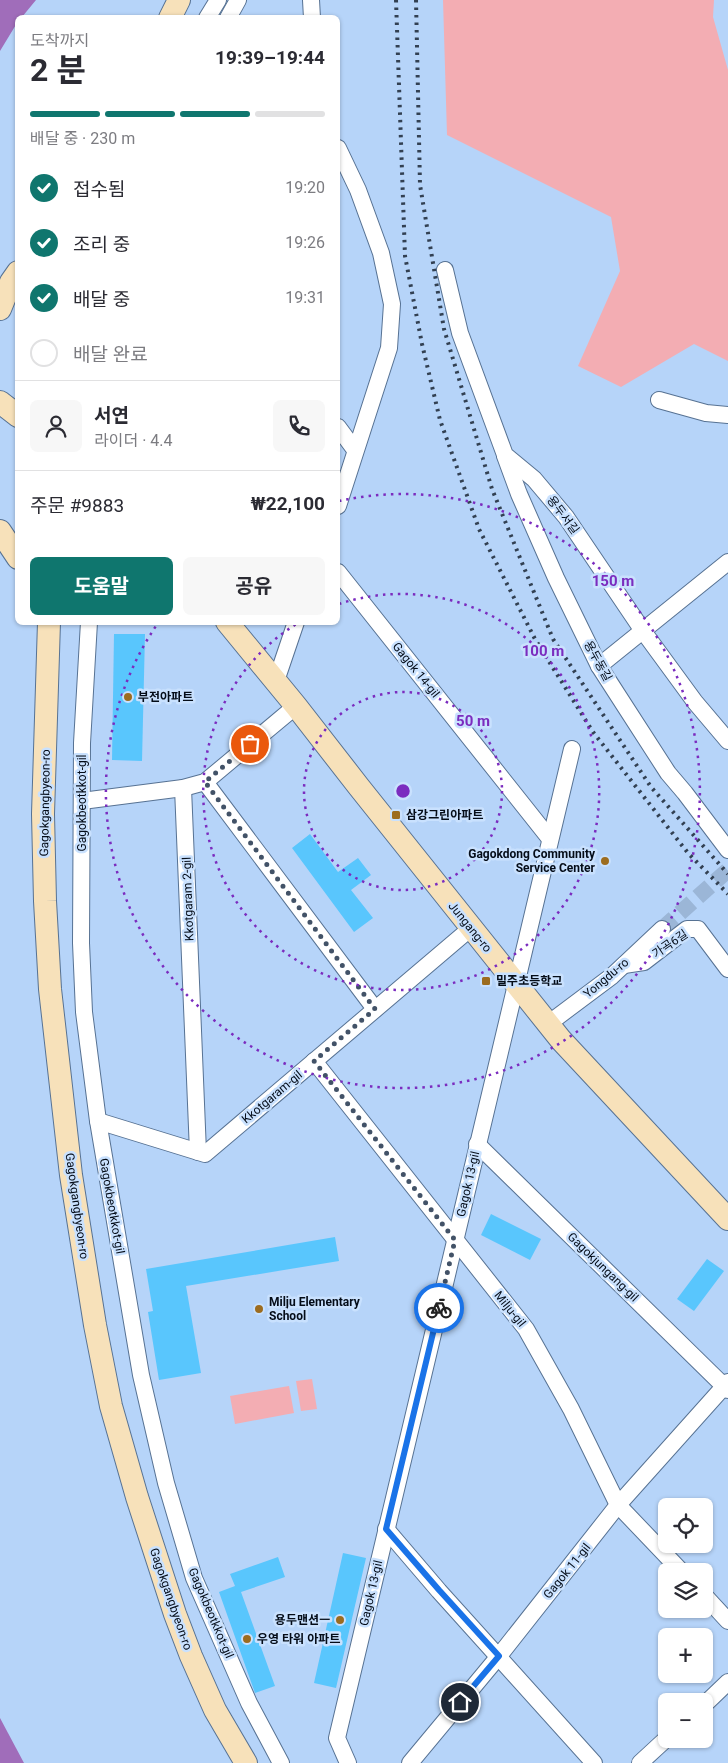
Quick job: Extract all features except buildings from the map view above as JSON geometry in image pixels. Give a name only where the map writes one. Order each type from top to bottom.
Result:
[{"type":"main road","points":[[172,15],[179,0]]},
{"type":"main road","points":[[0,309],[15,276]]},
{"type":"main road","points":[[0,316],[15,308]]},
{"type":"main road","points":[[0,402],[15,414]]},
{"type":"main road","points":[[0,525],[15,531]]},
{"type":"main road","points":[[0,531],[15,554]]},
{"type":"main road","name":"Gagokgangbyeon-ro","points":[[49,625],[43,814],[44,902],[50,989],[71,1175],[95,1325],[114,1415],[137,1497],[175,1614],[215,1710],[246,1763]]},
{"type":"main road","name":"Jungang-ro","points":[[230,625],[561,1040],[728,1219]]},
{"type":"street","points":[[210,15],[218,0]]},
{"type":"street","points":[[230,15],[238,0]]},
{"type":"street","points":[[311,0],[312,15]]},
{"type":"street","points":[[340,152],[358,190],[381,253],[392,304],[389,348],[340,499]]},
{"type":"street","points":[[445,270],[460,333],[505,455]]},
{"type":"street","points":[[659,400],[706,413],[728,415]]},
{"type":"street","points":[[340,430],[355,450]]},
{"type":"street","name":"용두서길","points":[[505,455],[534,479],[566,516],[643,631],[695,702],[728,741]]},
{"type":"street","name":"용두동길","points":[[505,455],[519,494],[556,578],[599,666],[668,774],[727,848]]},
{"type":"street","points":[[599,666],[728,562]]},
{"type":"street","name":"Gagok 14-gil","points":[[340,575],[550,839]]},
{"type":"street","name":"Gagokbeotkkot-gil","points":[[89,625],[82,743],[81,943],[84,1012],[98,1121],[141,1375],[166,1483],[194,1578],[249,1703],[281,1763]]},
{"type":"street","points":[[276,681],[295,625]]},
{"type":"street","points":[[82,802],[183,788],[205,782],[296,706]]},
{"type":"street","points":[[515,983],[572,750]]},
{"type":"street","points":[[205,782],[375,1009]]},
{"type":"street","name":"Kkotgaram 2-gil","points":[[183,788],[198,1152]]},
{"type":"street","name":"Kkotgaram-gil","points":[[198,1152],[205,1154],[471,928]]},
{"type":"street","name":"Yongdu-ro","points":[[548,1024],[612,976],[662,929]]},
{"type":"street","name":"가곡6길","points":[[624,965],[644,962],[687,929],[698,929],[728,969]]},
{"type":"street","name":"Gagok 13-gil","points":[[348,1763],[337,1738],[515,983]]},
{"type":"street","name":"Milju-gil","points":[[314,1061],[526,1329],[571,1409],[618,1505],[673,1563]]},
{"type":"street","points":[[98,1121],[198,1152]]},
{"type":"street","name":"Gagokjungang-gil","points":[[477,1144],[727,1386]]},
{"type":"street","name":"Gagok 11-gil","points":[[410,1763],[499,1656],[618,1505],[727,1386]]},
{"type":"street","points":[[386,1529],[594,1763]]},
{"type":"street","points":[[713,1605],[728,1621]]},
{"type":"street","points":[[713,1696],[728,1682]]},
{"type":"street","points":[[640,1763],[658,1746]]},
{"type":"shaded area","points":[[0,0],[36,0],[24,15],[15,15],[15,26],[0,51]]},
{"type":"shaded area","points":[[443,0],[714,0],[713,17],[728,70],[728,361],[694,344],[621,387],[578,366],[620,271],[611,217],[447,135]]},
{"type":"shaded area","points":[[312,1379],[317,1409],[301,1411],[296,1381]]},
{"type":"shaded area","points":[[289,1386],[294,1413],[235,1424],[230,1396]]},
{"type":"shaded area","points":[[0,1718],[24,1763],[0,1763]]},
{"type":"tunnel","points":[[662,929],[728,870]]},
{"type":"railway","points":[[396,0],[405,256],[422,344],[440,420],[479,529],[535,639],[593,732],[688,853],[728,894]]},
{"type":"railway","points":[[416,0],[420,185],[444,329],[492,489],[553,639],[651,787],[728,874]]},
{"type":"way so far","points":[[250,744],[205,782],[375,1009],[314,1061],[455,1240],[439,1308]]},
{"type":"place","name":"부전아파트","points":[[128,697]]},
{"type":"place","name":"삼강그린아파트","points":[[396,815]]},
{"type":"place","name":"Gagokdong Community Service Center","points":[[605,861]]},
{"type":"place","name":"밀주초등학교","points":[[486,981]]},
{"type":"place","name":"Milju Elementary School","points":[[259,1309]]},
{"type":"place","name":"용두맨션ㅡ","points":[[340,1620]]},
{"type":"place","name":"우영 타워 아파트","points":[[247,1639]]},
{"type":"route","points":[[439,1308],[386,1529],[499,1656],[460,1702]]}]
